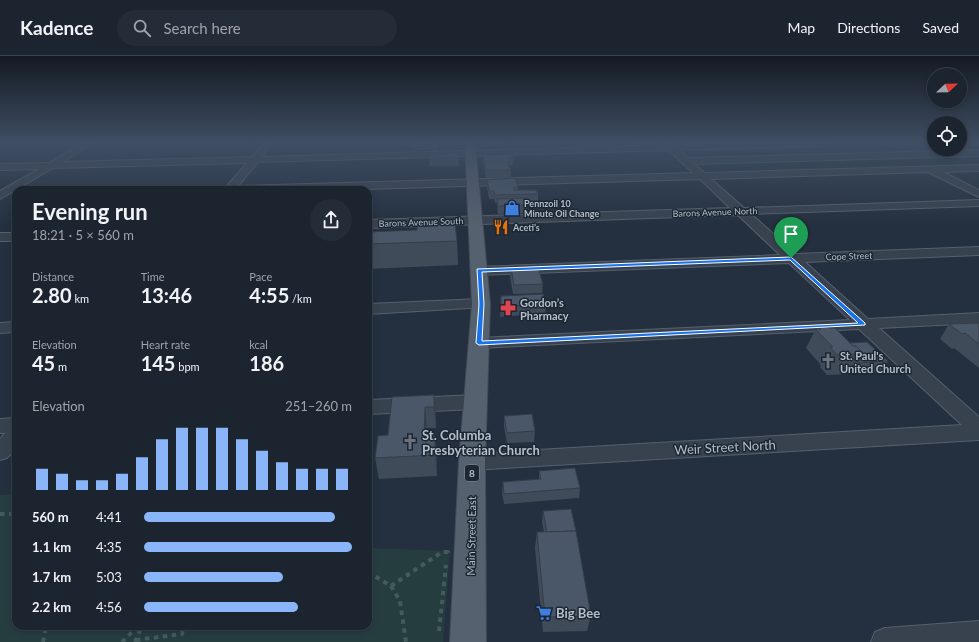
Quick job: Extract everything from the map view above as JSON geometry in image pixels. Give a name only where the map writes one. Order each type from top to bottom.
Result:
[{"type":"main road","name":"Main Street East","points":[[468,642],[472,462],[481,304],[471,170]]},
{"type":"street","points":[[18,186],[43,170]]},
{"type":"street","points":[[232,186],[245,170]]},
{"type":"street","points":[[696,170],[979,429]]},
{"type":"street","points":[[368,186],[885,170]]},
{"type":"street","points":[[931,170],[979,194]]},
{"type":"street","points":[[0,197],[12,190]]},
{"type":"street","points":[[0,197],[12,197]]},
{"type":"street","name":"Barons Avenue North","points":[[475,220],[979,203]]},
{"type":"street","name":"Barons Avenue South","points":[[372,224],[475,220]]},
{"type":"street","points":[[0,237],[12,237]]},
{"type":"street","name":"Cope Street","points":[[479,271],[979,251]]},
{"type":"street","points":[[372,309],[481,304]]},
{"type":"street","points":[[479,343],[979,318]]},
{"type":"street","points":[[0,328],[12,327]]},
{"type":"street","points":[[372,407],[475,402]]},
{"type":"street","points":[[0,426],[12,425]]},
{"type":"street","name":"Weir Street North","points":[[472,462],[979,432]]},
{"type":"street","points":[[0,452],[12,439]]},
{"type":"street","points":[[885,642],[979,634]]},
{"type":"path","points":[[0,514],[12,514]]},
{"type":"path","points":[[390,586],[442,552],[448,552],[439,632]]},
{"type":"path","points":[[372,575],[390,586],[400,601],[406,642]]},
{"type":"path","points":[[44,630],[44,642]]},
{"type":"path","points":[[122,642],[134,630]]},
{"type":"path","points":[[135,641],[140,630]]},
{"type":"path","points":[[135,641],[182,634],[183,630]]},
{"type":"green space","points":[[12,494],[12,630],[372,630],[372,548],[450,551],[443,642],[0,642],[0,495]]},
{"type":"building","points":[[515,178],[518,187],[514,187],[514,190],[536,190],[538,194],[495,195],[494,191],[489,191],[487,180]]},
{"type":"building","points":[[525,198],[527,205],[498,206],[497,199]]},
{"type":"building","points":[[455,222],[457,241],[372,244],[372,232],[417,230],[417,223]]},
{"type":"building","points":[[538,267],[543,284],[514,285],[511,268]]},
{"type":"building","points":[[543,294],[546,304],[501,307],[501,296]]},
{"type":"building","points":[[979,323],[979,344],[965,333],[962,334],[949,324]]},
{"type":"building","points":[[825,324],[829,328],[835,328],[853,346],[856,346],[864,354],[837,355],[830,347],[833,347],[815,329],[821,329],[818,325]]},
{"type":"building","points":[[867,342],[888,361],[859,363],[864,354],[856,346],[853,346],[850,343]]},
{"type":"building","points":[[434,395],[434,407],[425,407],[424,436],[435,436],[435,455],[375,458],[378,436],[388,435],[392,397]]},
{"type":"building","points":[[532,414],[535,431],[507,433],[504,416]]},
{"type":"building","points":[[575,468],[580,488],[504,494],[503,482],[541,479],[539,471]]},
{"type":"building","points":[[571,509],[576,531],[547,532],[543,511]]},
{"type":"building","points":[[576,531],[591,616],[545,617],[537,532]]},
{"type":"place","name":"Pennzoil 10 Minute Oil Change","points":[[512,208]]},
{"type":"place","name":"Aceti’s","points":[[501,227]]},
{"type":"place","name":"Gordon’s Pharmacy","points":[[508,308]]},
{"type":"place","name":"St. Paul's United Church","points":[[828,361]]},
{"type":"place","name":"St. Columba Presbyterian Church","points":[[410,442]]},
{"type":"place","name":"Big Bee","points":[[544,613]]},
{"type":"route","points":[[791,258],[863,324],[479,343],[481,304],[479,271],[791,258]]}]
